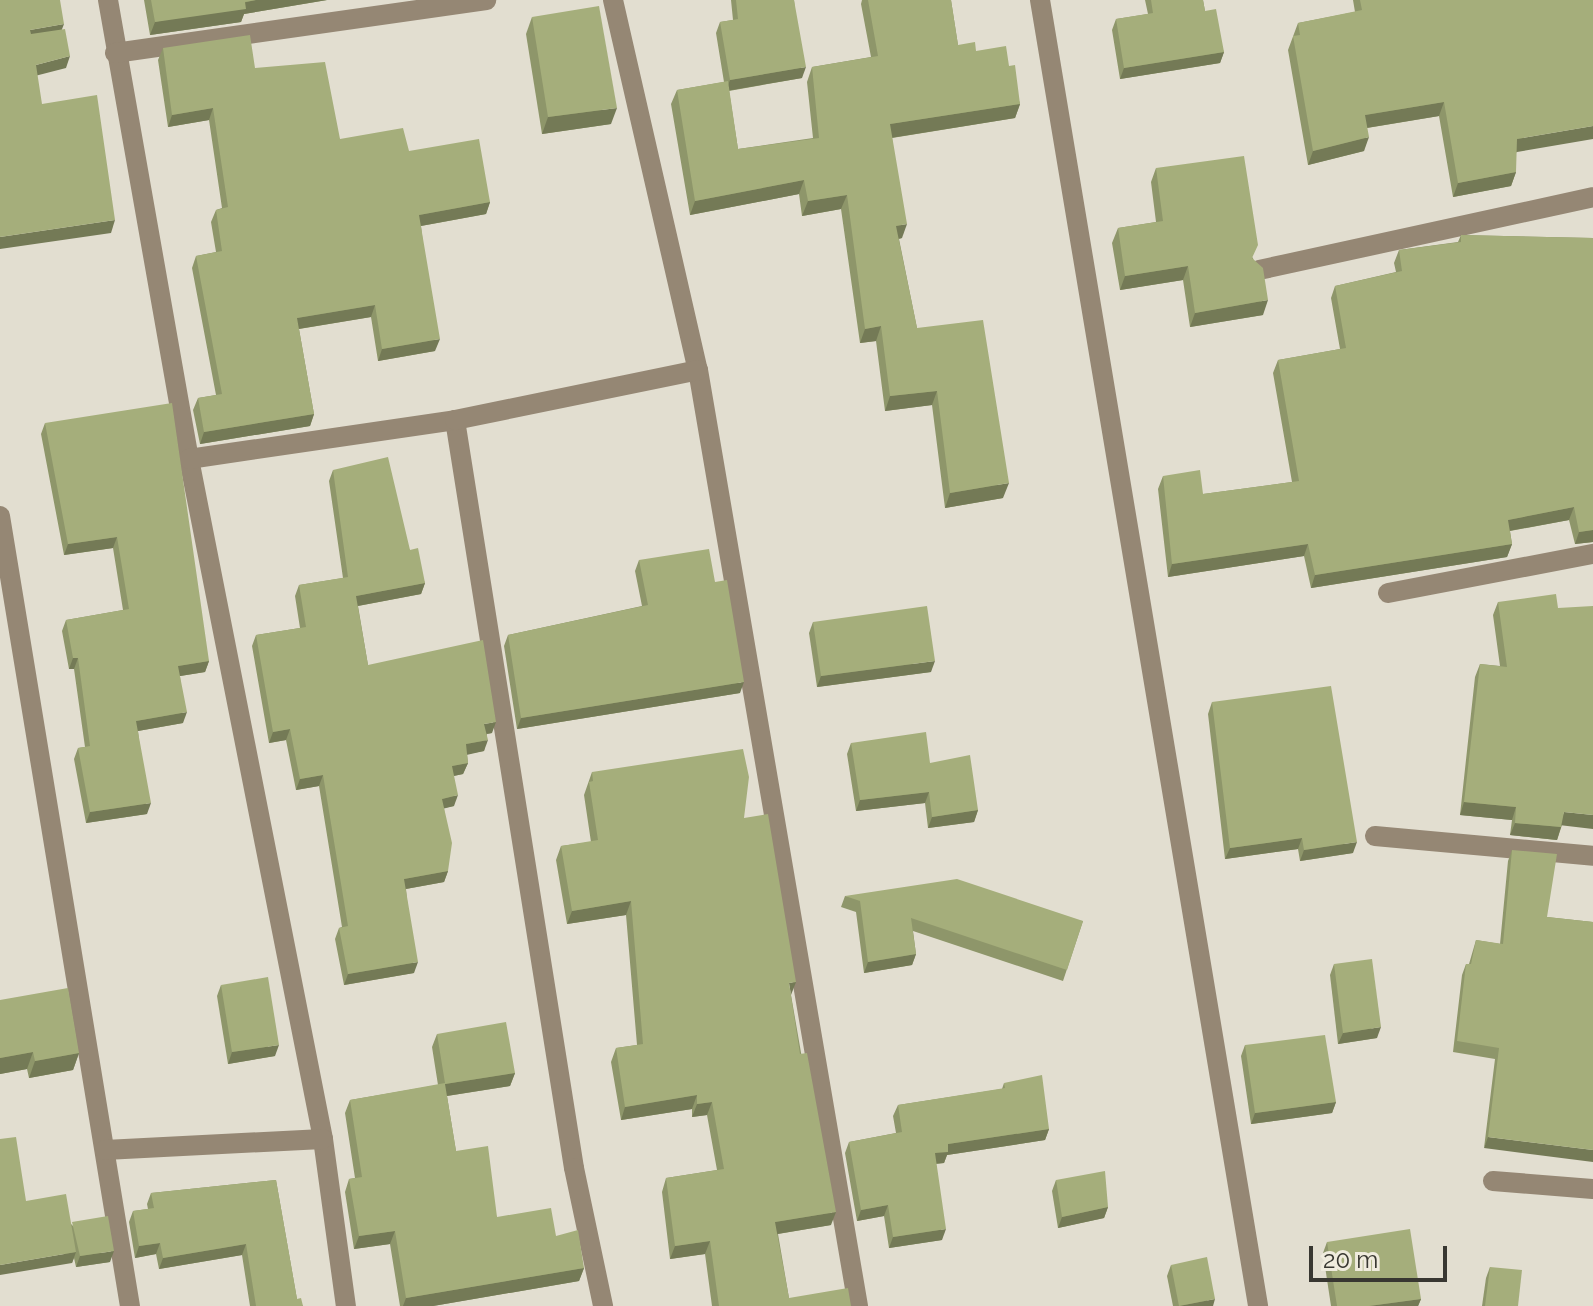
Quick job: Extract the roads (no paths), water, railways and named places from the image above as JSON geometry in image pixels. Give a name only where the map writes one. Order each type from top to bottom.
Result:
[{"type":"street","points":[[108,0],[189,459],[323,1139],[346,1306]]},
{"type":"street","points":[[115,53],[486,0]]},
{"type":"street","points":[[613,0],[698,370],[858,1306]]},
{"type":"street","points":[[1040,0],[1258,1306]]},
{"type":"street","points":[[1259,270],[1593,197]]},
{"type":"street","points":[[189,459],[455,420],[698,370]]},
{"type":"street","points":[[455,420],[574,1168],[603,1306]]},
{"type":"street","points":[[0,516],[130,1306]]},
{"type":"street","points":[[1388,593],[1593,554]]},
{"type":"street","points":[[1375,836],[1593,856]]},
{"type":"street","points":[[105,1150],[323,1139]]},
{"type":"street","points":[[1493,1181],[1593,1189]]}]
